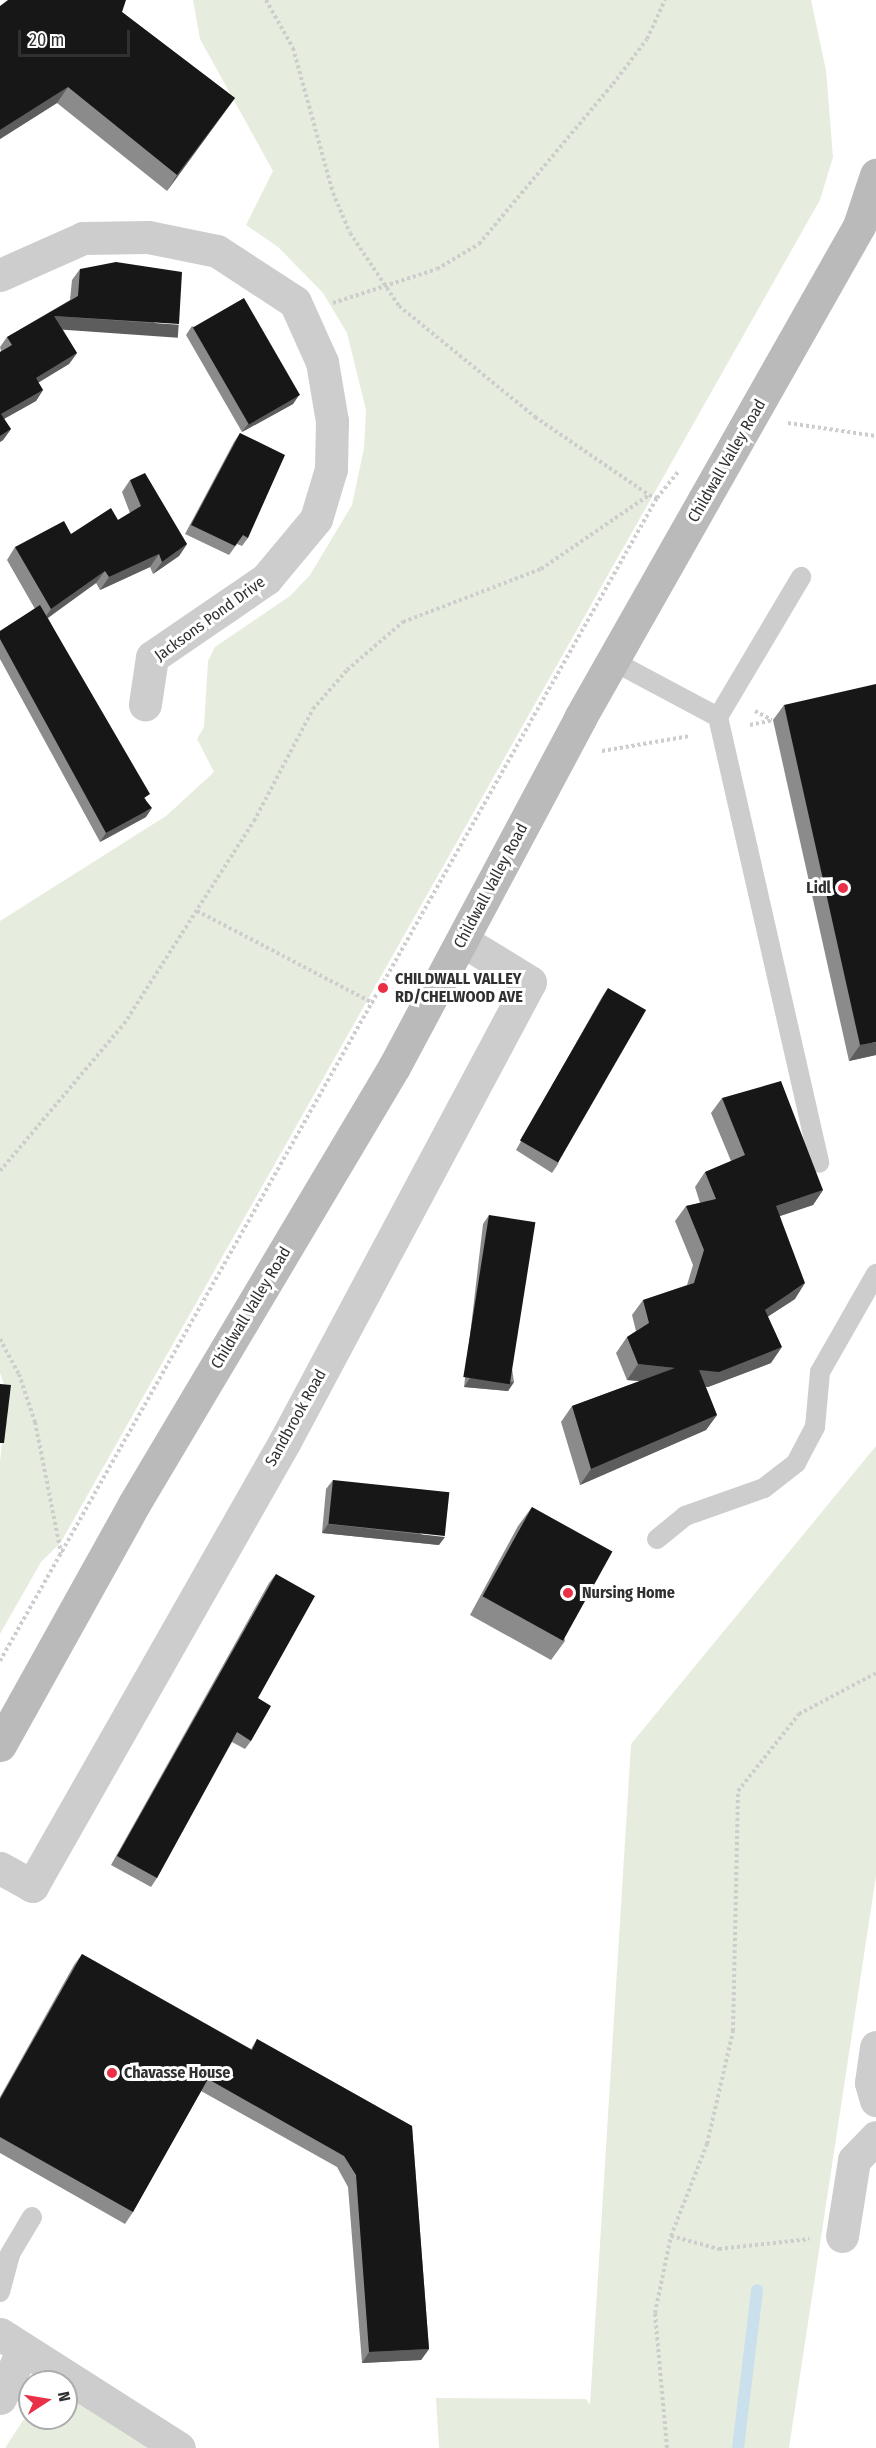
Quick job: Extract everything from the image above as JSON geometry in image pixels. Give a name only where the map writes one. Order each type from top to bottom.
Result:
[{"type":"main road","name":"Childwall Valley Road","points":[[0,1744],[463,941],[613,661],[859,226],[876,175]]},
{"type":"street","points":[[0,275],[83,238],[148,237],[217,251],[304,314]]},
{"type":"street","name":"Jacksons Pond Drive","points":[[145,704],[152,657],[266,579],[316,519],[331,469],[332,421],[322,362],[304,314]]},
{"type":"street","name":"Sandbrook Road","points":[[0,1868],[33,1886],[285,1441],[530,982],[463,941]]},
{"type":"street","points":[[876,2047],[872,2083],[876,2100]]},
{"type":"street","points":[[842,2236],[854,2160],[876,2137]]},
{"type":"street","points":[[0,2398],[11,2342],[180,2448]]},
{"type":"lane","points":[[801,577],[719,723],[819,1162]]},
{"type":"lane","points":[[613,661],[719,723]]},
{"type":"lane","points":[[657,1539],[685,1516],[764,1488],[796,1463],[815,1427],[820,1372],[876,1274]]},
{"type":"lane","points":[[0,2292],[10,2254],[32,2217]]},
{"type":"path","points":[[266,0],[293,48],[333,194],[350,233],[399,306],[462,360],[649,495],[657,498]]},
{"type":"path","points":[[304,314],[437,269],[479,244],[613,84],[647,39],[665,0]]},
{"type":"path","points":[[752,418],[876,436]]},
{"type":"path","points":[[0,1661],[657,498],[676,471],[710,489]]},
{"type":"path","points":[[0,1171],[108,1047],[254,821],[313,709],[370,646],[403,622],[541,569],[649,495]]},
{"type":"path","points":[[559,759],[719,723],[773,720]]},
{"type":"path","points":[[196,911],[373,1003]]},
{"type":"path","points":[[0,1339],[32,1414],[61,1553]]},
{"type":"path","points":[[667,2448],[655,2313],[671,2236],[707,2144],[734,2031],[738,1791],[799,1714],[876,1673]]},
{"type":"path","points":[[671,2236],[719,2249],[842,2236]]},
{"type":"green space","points":[[193,0],[811,0],[826,70],[833,157],[820,200],[61,1542],[41,1562],[0,1634],[0,1462],[7,1393],[0,1373],[0,921],[166,816],[214,772],[197,739],[204,727],[208,661],[215,647],[290,596],[310,575],[352,505],[364,448],[366,410],[347,333],[323,293],[278,247],[246,225],[273,171],[200,39]]},
{"type":"green space","points":[[876,1446],[876,1876],[789,2448],[439,2448],[436,2398],[586,2399],[590,2405],[631,1744]]},
{"type":"green space","points":[[78,2401],[162,2448],[5,2448],[18,2428],[78,2430]]},
{"type":"building","points":[[8,0],[126,0],[122,12],[235,98],[177,175],[68,87],[0,130],[0,6]]},
{"type":"building","points":[[116,262],[182,272],[179,324],[54,316],[77,353],[36,378],[43,390],[1,414],[11,429],[0,436],[0,352],[12,345],[7,337],[78,296],[80,269]]},
{"type":"building","points":[[244,298],[300,395],[249,424],[193,328]]},
{"type":"building","points":[[240,433],[285,455],[248,538],[243,535],[235,546],[191,525]]},
{"type":"building","points":[[145,473],[187,544],[162,562],[159,554],[109,577],[105,571],[51,609],[15,547],[64,521],[71,534],[111,508],[118,520],[141,506],[130,480]]},
{"type":"building","points":[[40,605],[150,794],[144,798],[152,808],[106,833],[0,639],[0,631]]},
{"type":"building","name":"Lidl","points":[[876,684],[876,1042],[860,1045],[784,705]]},
{"type":"building","points":[[608,988],[646,1010],[558,1162],[520,1140]]},
{"type":"building","points":[[781,1081],[823,1190],[776,1206],[805,1283],[765,1310],[782,1347],[719,1372],[699,1370],[717,1415],[591,1469],[572,1406],[675,1368],[638,1364],[627,1337],[649,1323],[643,1300],[694,1283],[704,1250],[686,1206],[716,1199],[705,1172],[745,1155],[722,1098]]},
{"type":"building","points":[[489,1215],[535,1222],[510,1384],[463,1377]]},
{"type":"building","points":[[0,1384],[11,1385],[4,1443],[0,1443]]},
{"type":"building","points":[[333,1480],[449,1492],[445,1536],[328,1524]]},
{"type":"building","points":[[532,1507],[612,1552],[563,1641],[483,1596]]},
{"type":"building","points":[[276,1574],[315,1596],[258,1698],[271,1706],[251,1741],[237,1732],[157,1878],[117,1856]]},
{"type":"building","points":[[82,1954],[252,2050],[257,2039],[412,2126],[429,2349],[369,2352],[356,2175],[344,2156],[208,2079],[133,2212],[0,2137],[0,2099]]},
{"type":"waterway","points":[[738,2448],[757,2290]]},
{"type":"place","name":"Lidl","points":[[843,888]]},
{"type":"place","name":"CHILDWALL VALLEY RD/CHELWOOD AVE","points":[[383,988]]},
{"type":"place","name":"Nursing Home","points":[[568,1593]]},
{"type":"place","name":"Chavasse House","points":[[112,2073]]}]
